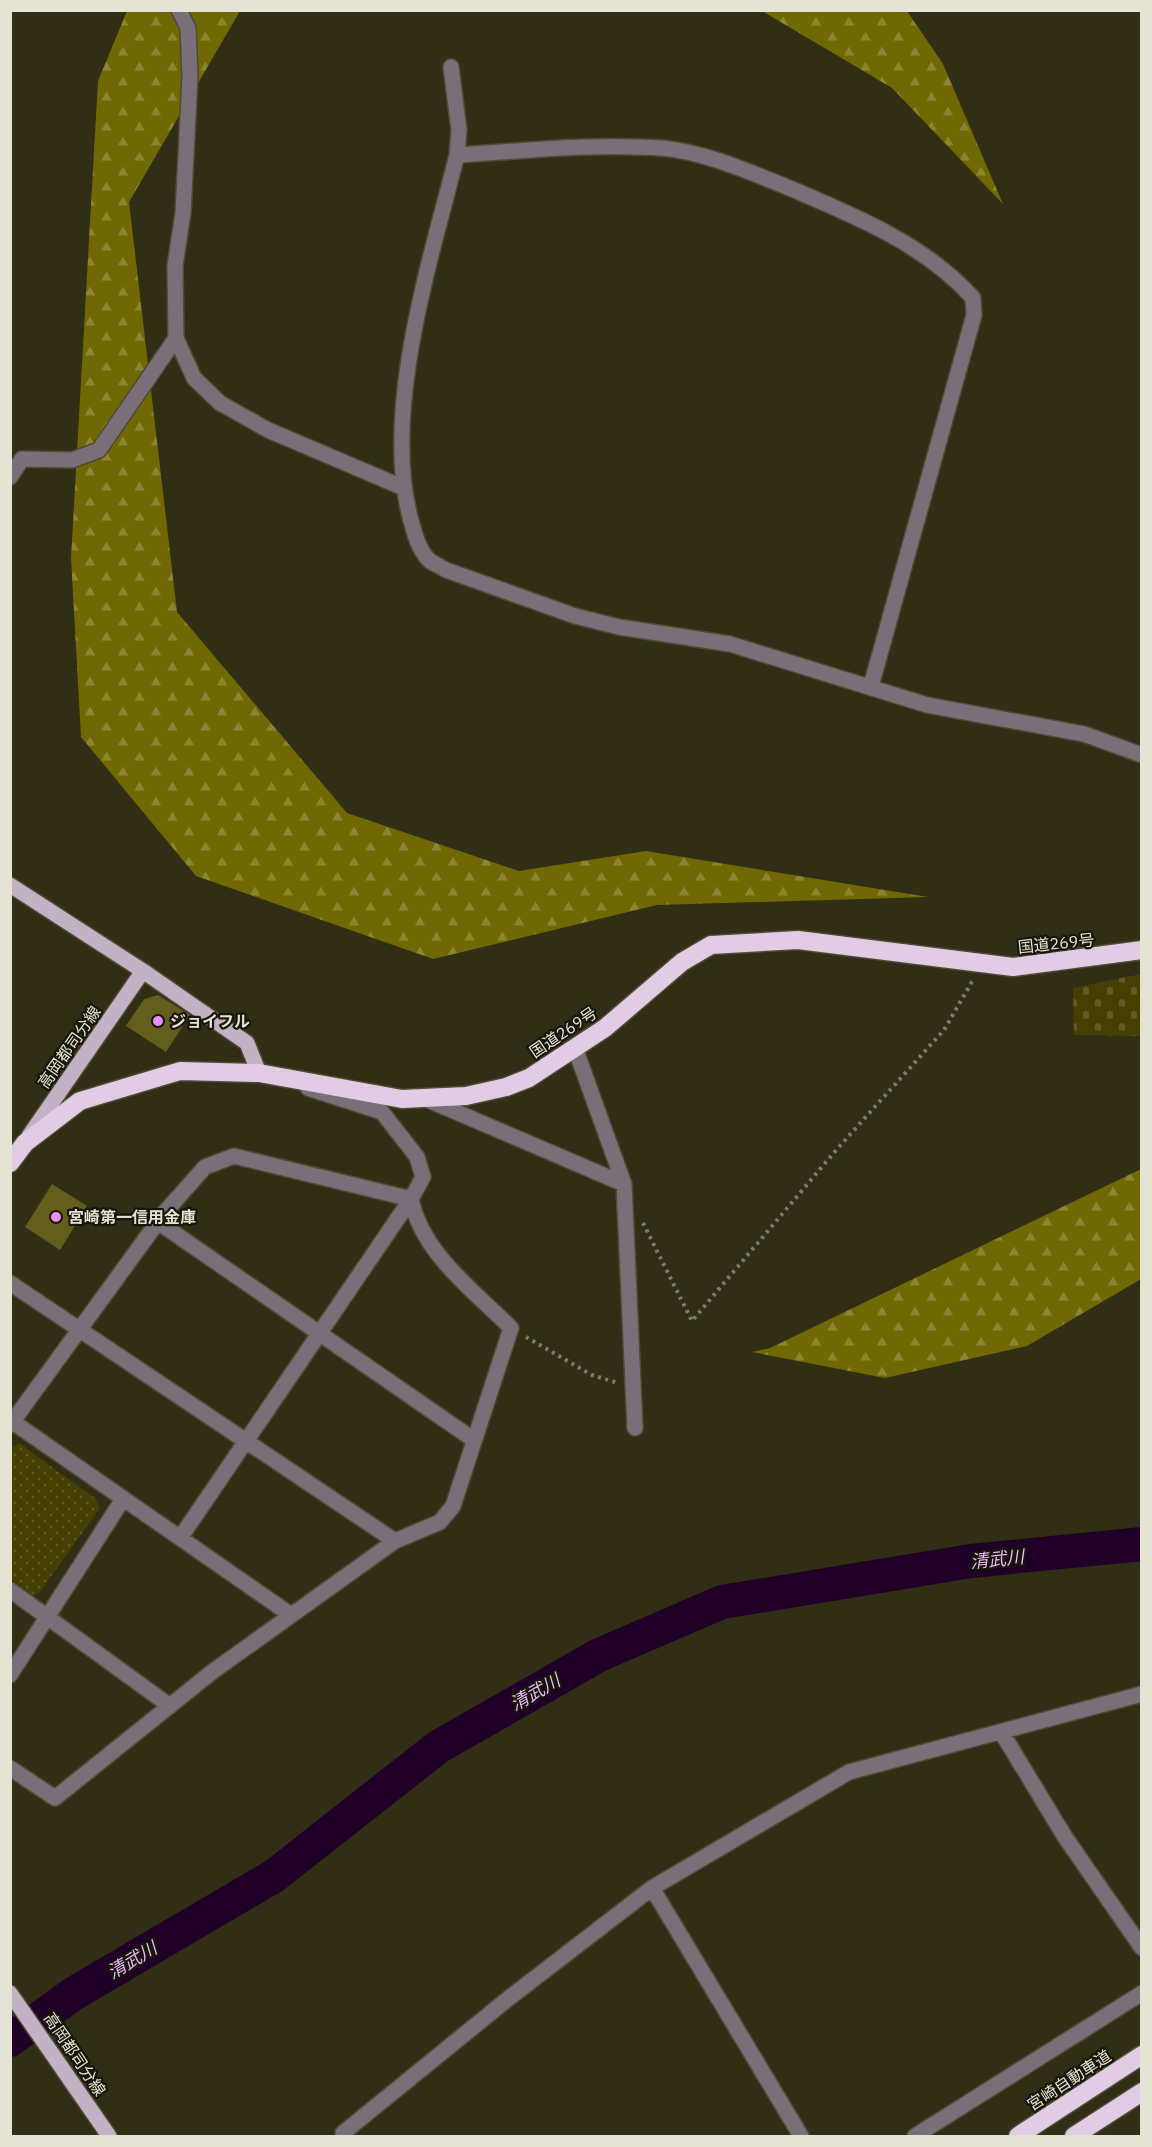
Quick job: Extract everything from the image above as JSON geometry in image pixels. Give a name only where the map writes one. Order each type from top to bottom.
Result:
[{"type":"highway","name":"国道269号","points":[[10,1163],[25,1143],[80,1101],[180,1071],[259,1073],[402,1099],[466,1096],[507,1087],[529,1078],[605,1028],[682,962],[711,945],[798,940],[1013,968],[1142,950]]},
{"type":"highway","name":"宮崎自動車道","points":[[1018,2136],[1142,2055]]},
{"type":"highway","points":[[1074,2136],[1142,2092]]},
{"type":"main road","points":[[10,885],[144,971],[247,1043],[259,1073]]},
{"type":"main road","name":"高岡都司分線","points":[[25,1143],[144,971]]},
{"type":"main road","name":"高岡都司分線","points":[[10,1993],[109,2136]]},
{"type":"street","points":[[179,10],[188,28],[190,77],[183,213],[175,266],[176,338],[194,378],[220,403],[268,430],[404,488]]},
{"type":"street","points":[[451,67],[459,130],[457,155],[419,307],[403,409],[404,488],[416,538],[429,560],[446,570],[575,616],[619,627],[730,644],[927,705],[1084,734],[1142,755]]},
{"type":"street","points":[[457,155],[589,145],[664,148],[697,155],[738,167],[827,204],[904,242],[955,279],[973,298],[974,315],[871,686]]},
{"type":"street","points":[[10,477],[22,459],[72,460],[99,450],[176,338]]},
{"type":"street","points":[[574,1048],[624,1184],[635,1428]]},
{"type":"street","points":[[180,1538],[411,1199],[423,1177],[417,1156],[382,1112],[259,1073]]},
{"type":"street","points":[[423,1098],[624,1184]]},
{"type":"street","points":[[291,1615],[12,1423],[158,1222],[205,1167],[234,1156],[411,1199]]},
{"type":"street","points":[[10,1768],[55,1798],[170,1706],[291,1615],[395,1541],[440,1522],[453,1506],[511,1328],[434,1251],[416,1220],[411,1199]]},
{"type":"street","points":[[158,1222],[474,1440]]},
{"type":"street","points":[[10,1283],[395,1541]]},
{"type":"street","points":[[10,1675],[123,1499]]},
{"type":"street","points":[[10,1590],[170,1706]]},
{"type":"street","points":[[346,2136],[343,2133],[426,2065],[652,1888],[849,1772],[1142,1694]]},
{"type":"street","points":[[1002,1733],[1065,1837],[1142,1948]]},
{"type":"street","points":[[652,1888],[801,2136]]},
{"type":"street","points":[[915,2136],[1142,1993]]},
{"type":"path","points":[[640,1216],[692,1321],[837,1149],[944,1030],[982,964]]},
{"type":"path","points":[[511,1328],[592,1375],[633,1388]]},
{"type":"green space","points":[[127,11],[240,11],[129,202],[177,612],[347,813],[519,871],[646,851],[928,897],[657,905],[433,959],[196,876],[81,737],[71,558],[98,81]]},
{"type":"green space","points":[[762,11],[907,11],[943,64],[1003,204],[892,88]]},
{"type":"green space","points":[[1141,974],[1141,1036],[1074,1035],[1073,988]]},
{"type":"green space","points":[[1141,1169],[1141,1279],[1027,1346],[885,1378],[752,1352],[770,1348]]},
{"type":"green space","points":[[19,1443],[96,1499],[100,1508],[39,1593],[32,1595],[11,1579],[11,1448]]},
{"type":"building","name":"ジョイフル","points":[[158,995],[190,1015],[166,1052],[126,1026],[144,999]]},
{"type":"building","name":"宮崎第一信用金庫","points":[[52,1184],[87,1206],[60,1250],[25,1227]]},
{"type":"waterway","name":"清武川","points":[[10,2040],[73,1994],[274,1876],[438,1747],[599,1655],[722,1602],[971,1561],[1142,1544]]},
{"type":"place","name":"ジョイフル","points":[[158,1021]]},
{"type":"place","name":"宮崎第一信用金庫","points":[[56,1217]]}]
